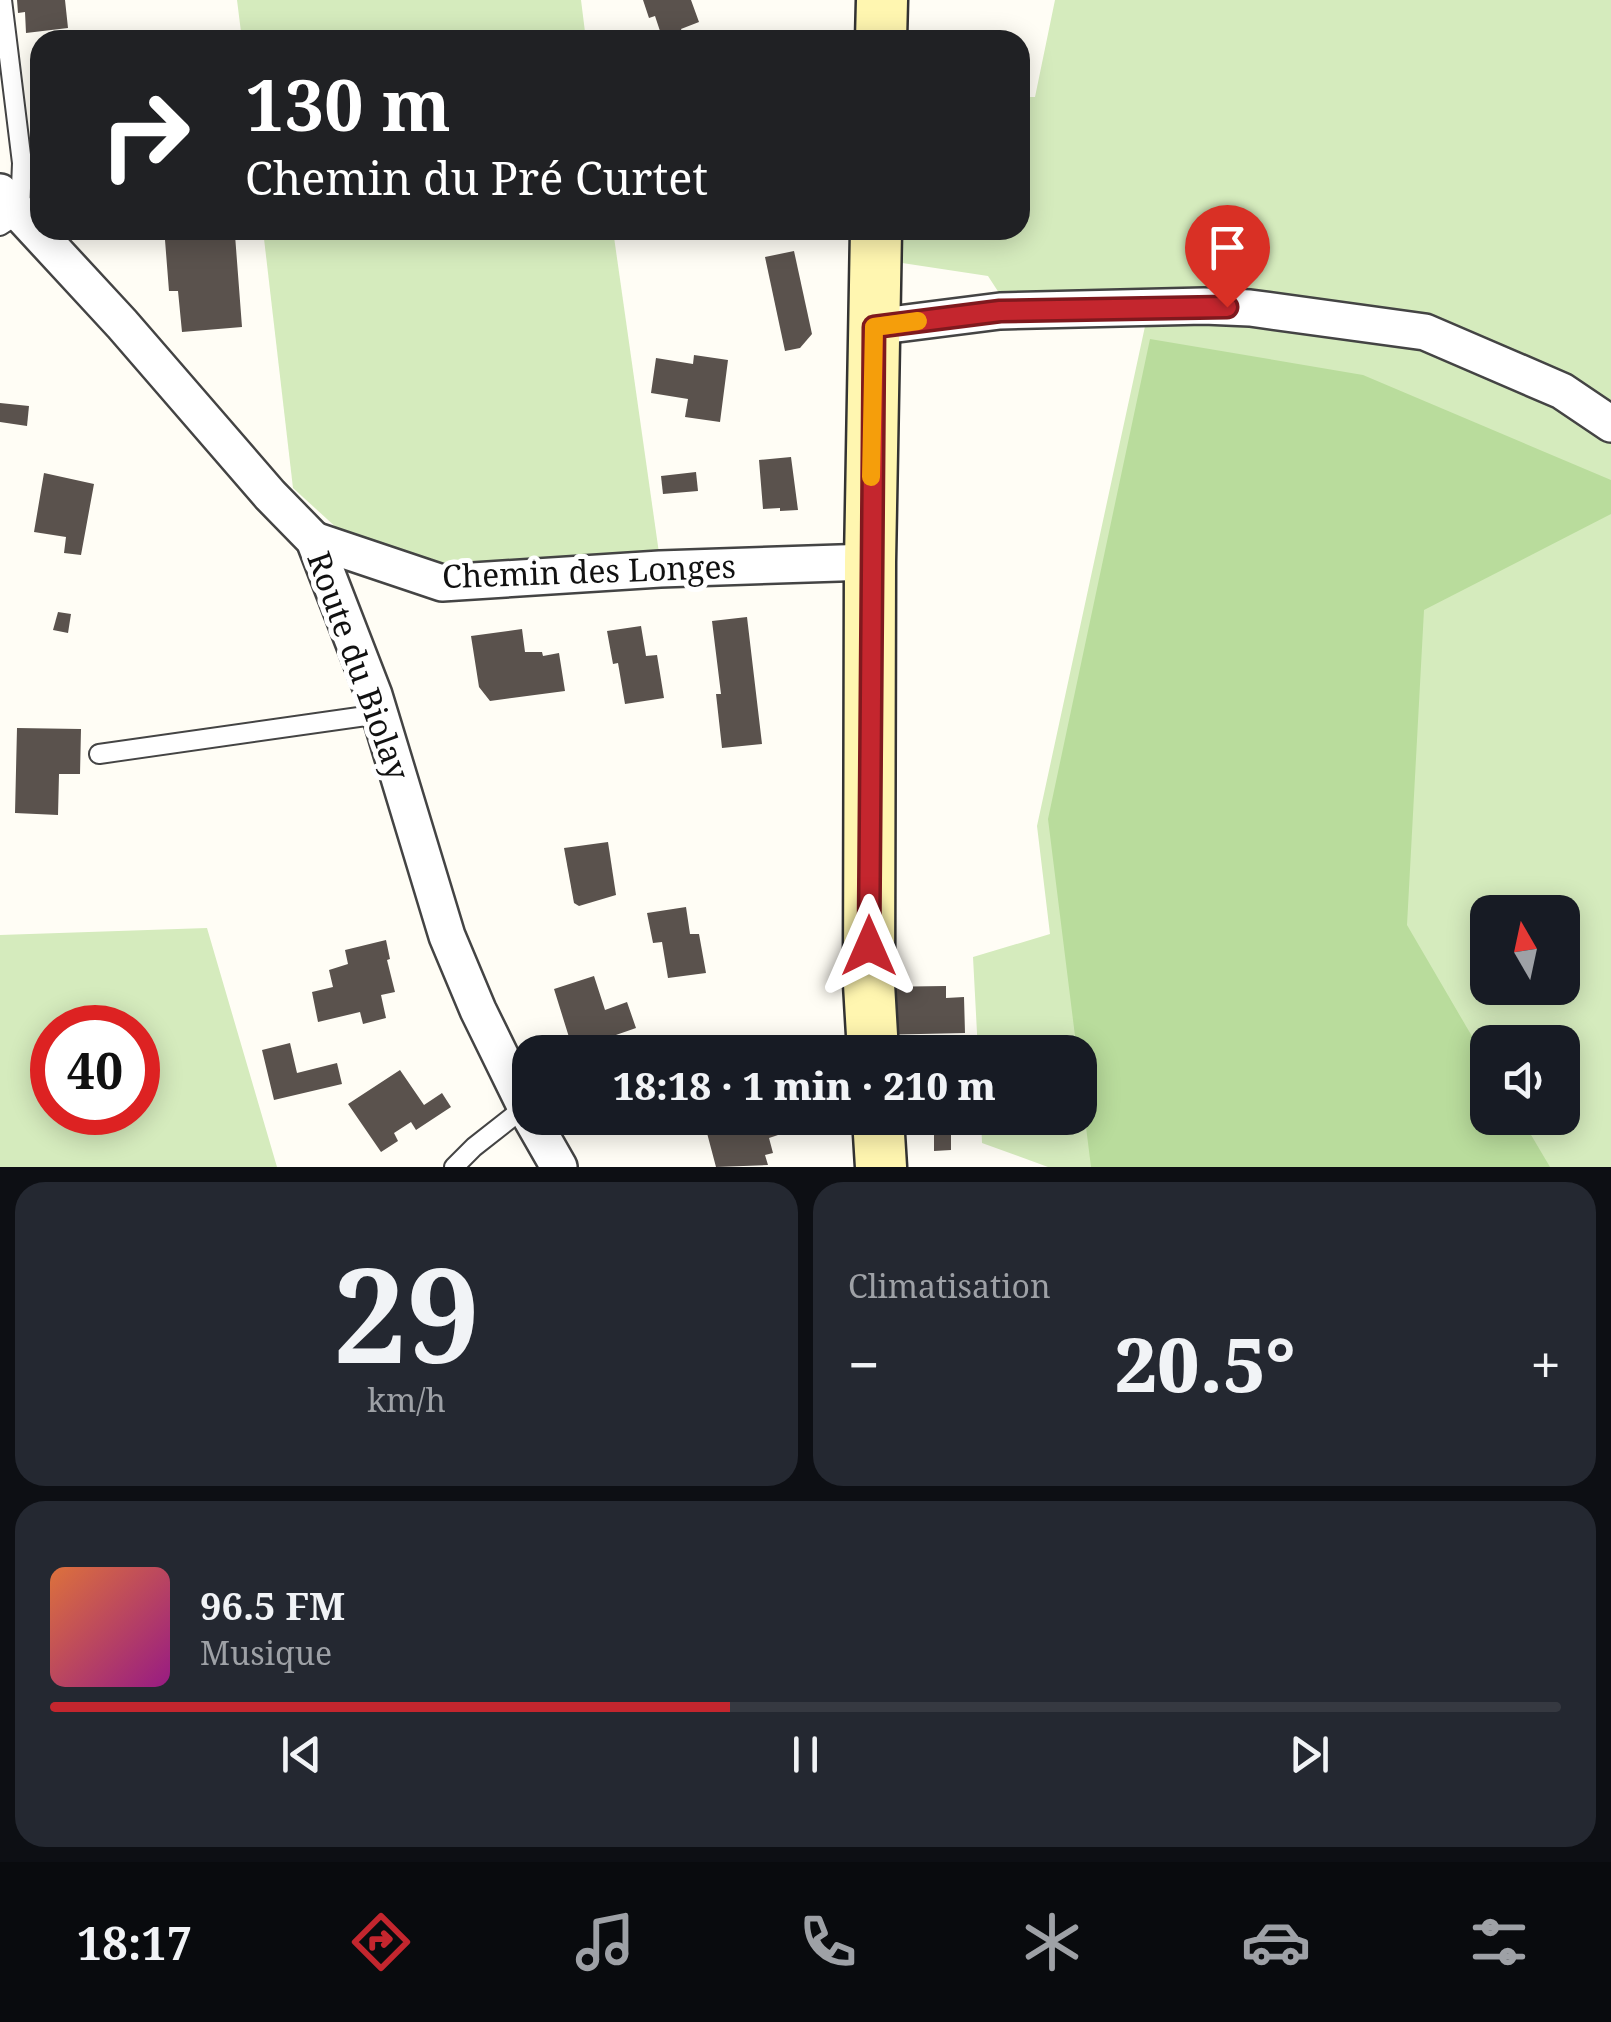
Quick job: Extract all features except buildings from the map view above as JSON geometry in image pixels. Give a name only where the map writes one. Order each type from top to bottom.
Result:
[{"type":"street","points":[[881,30],[882,0]]},
{"type":"street","name":"Route du Biolay","points":[[7,210],[30,233]]},
{"type":"street","name":"Route du Biolay","points":[[37,240],[131,334],[270,495],[314,540],[380,714],[447,936],[512,1079]]},
{"type":"street","points":[[873,1035],[869,984],[870,562],[876,240]]},
{"type":"street","points":[[874,327],[1000,311],[1250,308],[1425,332],[1562,391],[1611,424]]},
{"type":"street","name":"Chemin des Longes","points":[[314,540],[442,583],[660,569],[870,562]]},
{"type":"street","name":"Route du Biolay","points":[[541,1135],[559,1167]]},
{"type":"street","points":[[879,1135],[881,1167]]},
{"type":"lane","points":[[2,0],[22,163],[7,210]]},
{"type":"lane","points":[[99,754],[380,714]]},
{"type":"lane","points":[[454,1167],[474,1147],[512,1124]]},
{"type":"green space","points":[[237,0],[581,0],[585,30],[241,30]]},
{"type":"green space","points":[[1055,0],[1611,0],[1611,1167],[1048,1167],[982,1143],[982,1135],[1097,1135],[1097,1035],[977,1035],[973,957],[1050,934],[1037,826],[1152,294],[1001,296],[988,276],[889,261],[890,240],[1030,240],[1030,97],[1035,97]]},
{"type":"green space","points":[[264,240],[614,240],[659,553],[452,567],[339,530],[293,488]]},
{"type":"green space","points":[[1150,339],[1363,375],[1611,480],[1611,514],[1424,610],[1407,925],[1470,1033],[1470,1135],[1531,1135],[1550,1167],[1091,1167],[1087,1135],[1097,1135],[1097,1035],[1075,1035],[1048,819]]},
{"type":"green space","points":[[207,928],[277,1167],[0,1167],[0,935]]},
{"type":"slow traffic","points":[[871,477],[874,327],[918,321]]},
{"type":"route","points":[[869,946],[874,327],[1000,311],[1227,307]]}]
